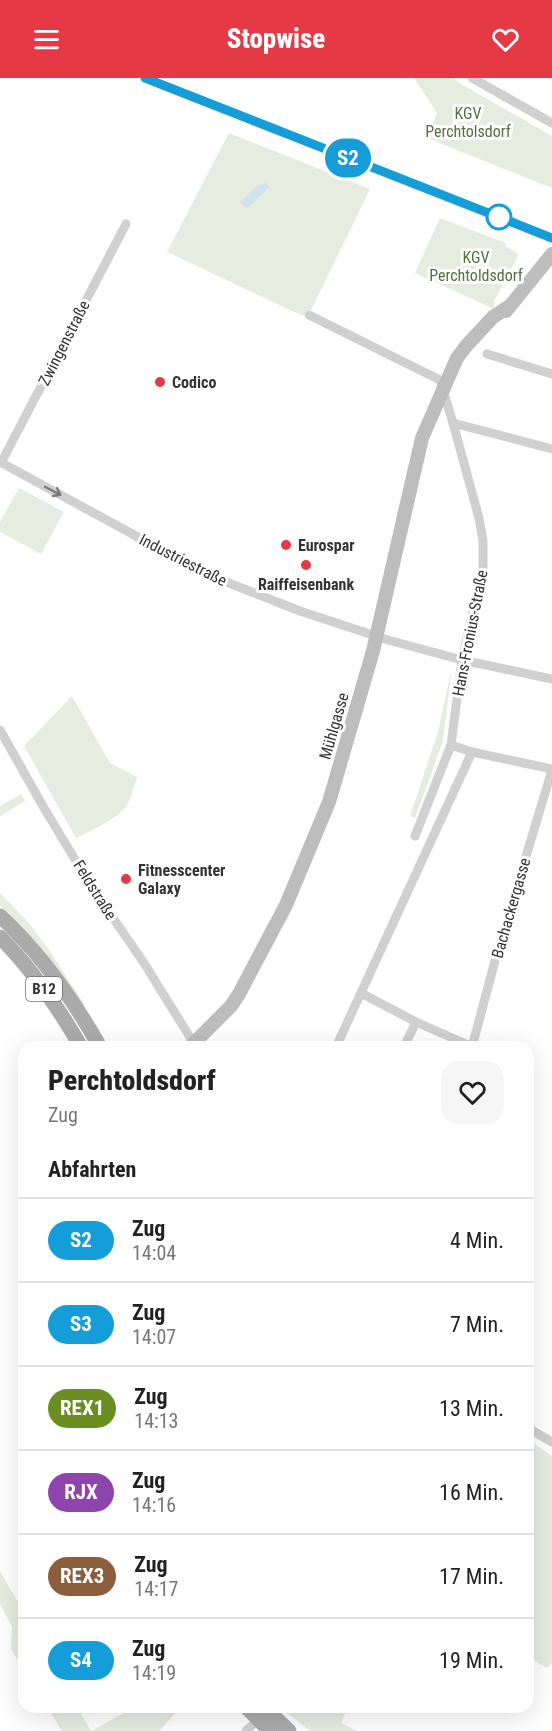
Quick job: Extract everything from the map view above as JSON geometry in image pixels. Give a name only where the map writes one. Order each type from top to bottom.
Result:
[{"type":"main road","name":"B12","points":[[0,916],[29,946],[65,990],[96,1041]]},
{"type":"main road","name":"B12","points":[[0,937],[48,994],[77,1041]]},
{"type":"main road","points":[[261,1713],[270,1731]]},
{"type":"main road","points":[[261,1713],[289,1731]]},
{"type":"street","points":[[472,78],[552,123]]},
{"type":"street","name":"Zwingenstraße","points":[[1,463],[126,224]]},
{"type":"street","name":"Mühlgasse","points":[[196,1041],[231,1006],[244,985],[285,905],[329,802],[376,636],[422,438],[444,391],[474,350],[552,254]]},
{"type":"street","points":[[309,315],[432,375],[440,380],[444,391]]},
{"type":"street","points":[[487,354],[552,374]]},
{"type":"street","name":"Hans-Fronius-Straße","points":[[415,836],[451,745],[462,660],[483,567],[483,541],[479,518],[444,391]]},
{"type":"street","points":[[453,423],[552,448]]},
{"type":"street","name":"Industriestraße","points":[[1,463],[206,574],[300,611],[376,636],[462,660],[552,679]]},
{"type":"street","name":"Feldstraße","points":[[0,730],[91,886],[144,963],[188,1041]]},
{"type":"street","points":[[451,745],[552,770]]},
{"type":"street","points":[[339,1041],[472,752]]},
{"type":"street","name":"Bachackergasse","points":[[474,1041],[499,946],[552,770]]},
{"type":"street","points":[[362,993],[416,1022],[459,1041]]},
{"type":"street","points":[[408,1041],[416,1022]]},
{"type":"street","points":[[534,1432],[552,1442]]},
{"type":"street","points":[[246,1731],[261,1713]]},
{"type":"green space","name":"KGV Perchtolsdorf","points":[[414,78],[454,78],[552,136],[552,188],[427,138],[437,113]]},
{"type":"green space","points":[[229,133],[370,189],[311,310],[303,316],[167,252]]},
{"type":"green space","name":"KGV Perchtoldsdorf","points":[[440,218],[506,243],[505,246],[519,254],[494,301],[494,309],[415,273]]},
{"type":"green space","points":[[19,488],[64,512],[41,554],[0,532],[0,522]]},
{"type":"green space","points":[[452,667],[443,741],[415,818],[410,816],[438,732]]},
{"type":"green space","points":[[72,696],[110,763],[137,777],[131,797],[120,813],[108,822],[76,838],[24,746]]},
{"type":"green space","points":[[21,794],[25,801],[0,816],[0,806]]},
{"type":"green space","points":[[0,893],[29,923],[85,1005],[81,1007],[25,931],[0,906]]},
{"type":"green space","points":[[534,1444],[552,1456],[552,1663],[547,1668],[534,1660]]},
{"type":"green space","points":[[0,1571],[18,1602],[18,1660],[11,1649],[12,1627],[0,1604]]},
{"type":"green space","points":[[51,1713],[80,1713],[91,1731],[62,1731]]},
{"type":"green space","points":[[176,1713],[159,1731],[92,1731],[122,1714]]},
{"type":"green space","points":[[288,1713],[345,1713],[341,1723],[357,1731],[310,1731]]},
{"type":"water","points":[[266,183],[269,187],[247,209],[240,202],[257,186]]},
{"type":"railway","points":[[145,78],[552,238]]},
{"type":"train","name":"S2","points":[[145,78],[552,238]]},
{"type":"place","name":"Codico","points":[[160,382]]},
{"type":"place","name":"Eurospar","points":[[286,545]]},
{"type":"place","name":"Raiffeisenbank","points":[[306,565]]},
{"type":"place","name":"Fitnesscenter Galaxy","points":[[126,879]]}]
